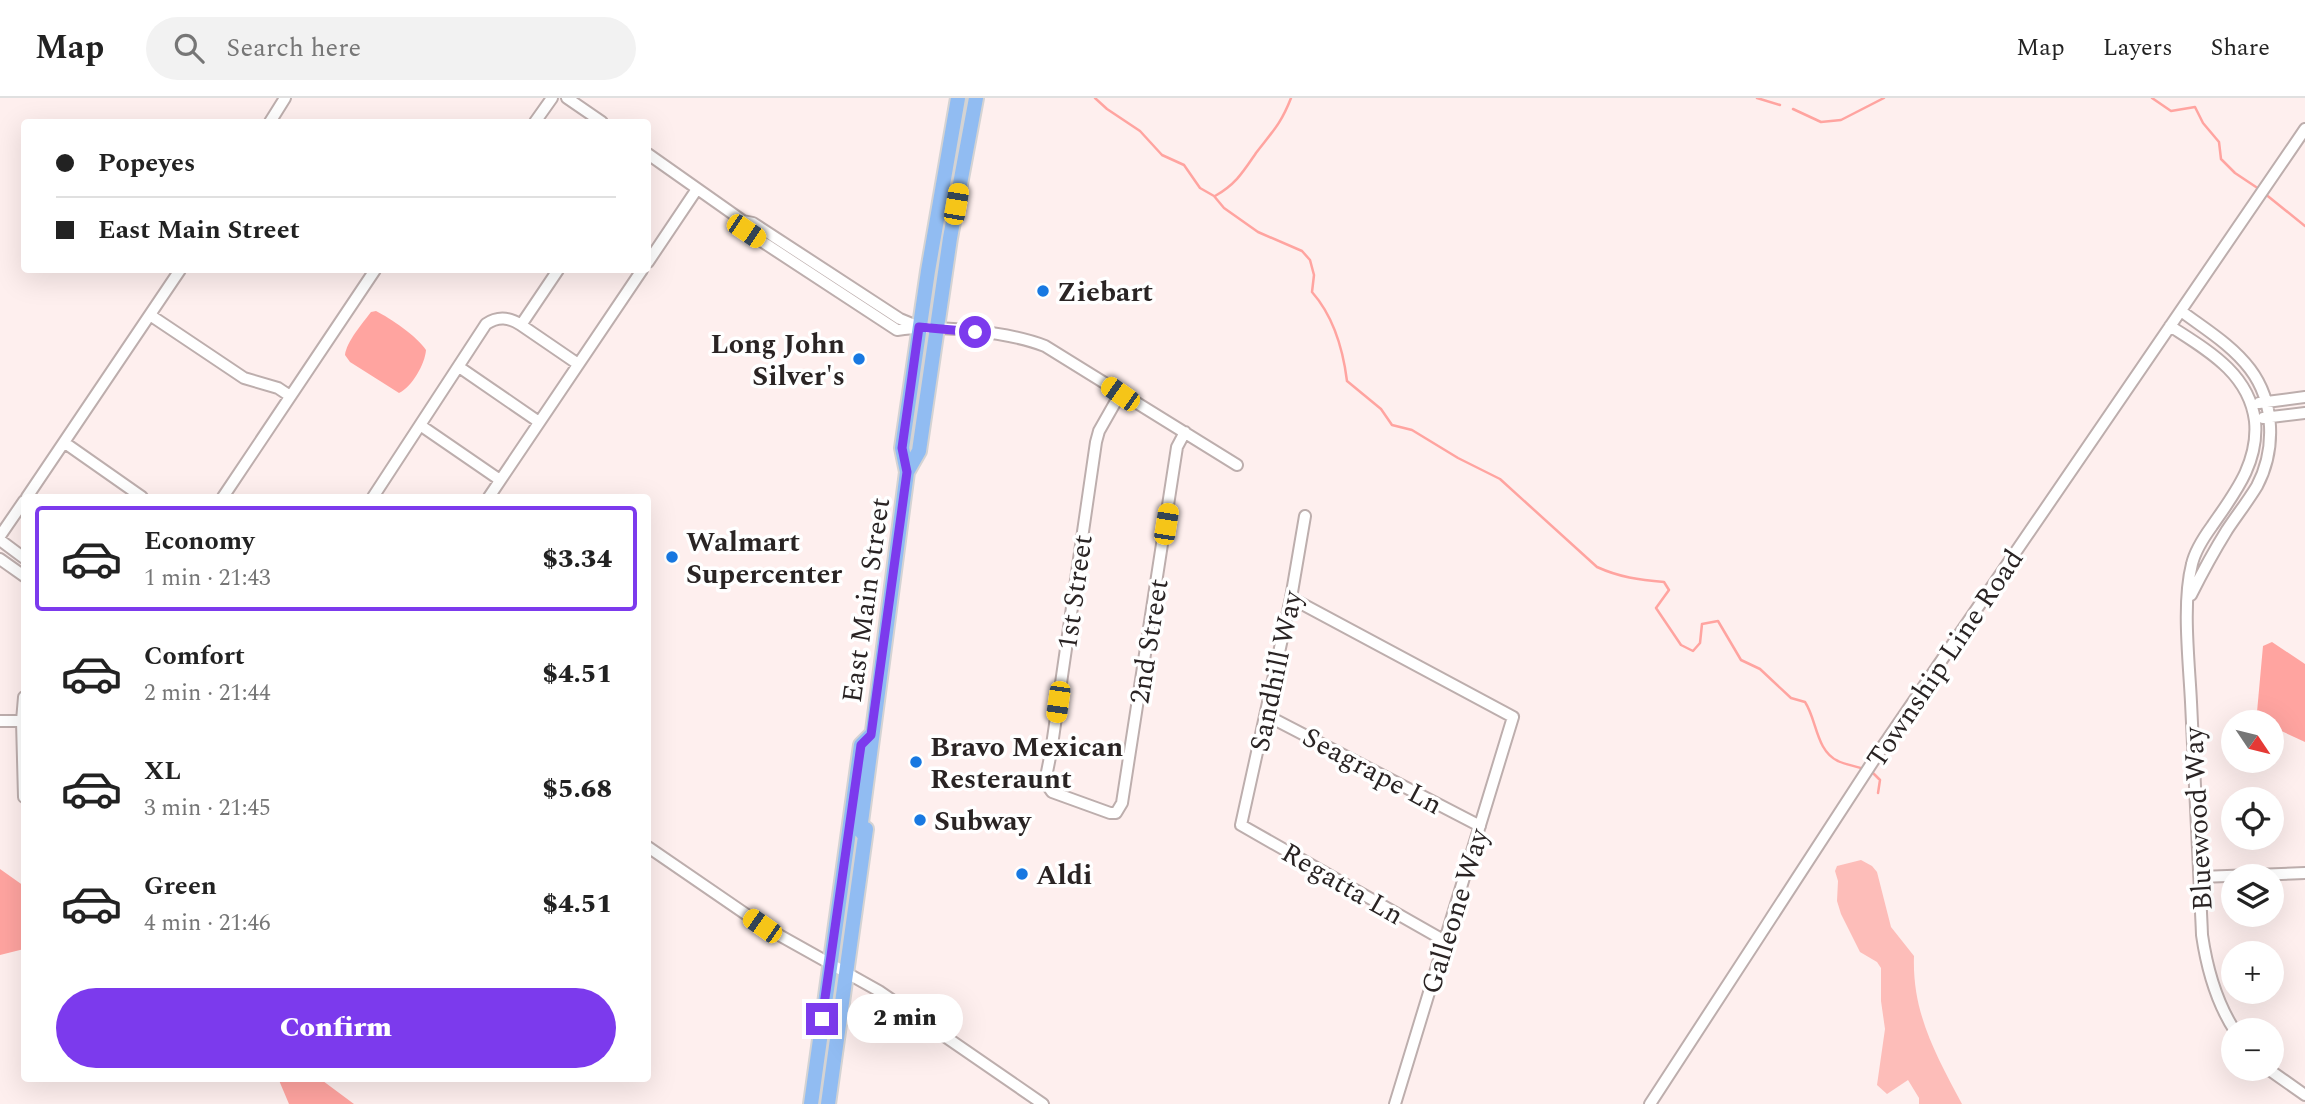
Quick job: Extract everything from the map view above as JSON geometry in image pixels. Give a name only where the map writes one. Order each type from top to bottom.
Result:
[{"type":"main road","name":"East Main Street","points":[[811,1104],[861,745],[871,735],[907,472],[919,452],[928,328],[958,98]]},
{"type":"main road","name":"East Main Street","points":[[928,328],[952,226],[976,98]]},
{"type":"main road","points":[[828,1104],[865,836],[860,830],[871,735]]},
{"type":"street","points":[[272,119],[285,98]]},
{"type":"street","points":[[537,119],[552,98]]},
{"type":"street","points":[[567,98],[598,119]]},
{"type":"street","name":"Township Line Road","points":[[1650,1104],[1883,746],[2305,129]]},
{"type":"street","points":[[651,156],[743,221],[753,223],[900,319],[928,328],[1012,336],[1035,342],[1069,359],[1120,394],[1237,466]]},
{"type":"street","points":[[651,258],[697,189]]},
{"type":"street","points":[[29,494],[178,273]]},
{"type":"street","points":[[225,494],[373,273]]},
{"type":"street","points":[[521,325],[556,273]]},
{"type":"street","points":[[491,494],[640,273]]},
{"type":"street","name":"Bluewood Way","points":[[2181,311],[2221,341],[2250,368],[2262,387],[2271,430],[2268,457],[2257,485],[2206,563],[2188,601]]},
{"type":"street","points":[[150,315],[244,377],[278,388],[290,396]]},
{"type":"street","points":[[375,494],[486,324],[494,318],[512,319],[578,364]]},
{"type":"street","name":"Bluewood Way","points":[[2170,326],[2230,368],[2244,386],[2252,404],[2254,419],[2255,442],[2251,462],[2236,491],[2203,539],[2192,563],[2188,601],[2202,935],[2206,963],[2227,1018]]},
{"type":"street","points":[[2212,353],[2221,341]]},
{"type":"street","points":[[458,367],[539,422]]},
{"type":"street","name":"1st Street","points":[[1119,809],[1110,813],[1052,792],[1045,782],[1045,774],[1051,752],[1096,442],[1099,431],[1120,394]]},
{"type":"street","points":[[2252,404],[2305,397]]},
{"type":"street","points":[[2254,419],[2305,413]]},
{"type":"street","points":[[420,425],[500,480]]},
{"type":"street","name":"2nd Street","points":[[1119,809],[1139,702],[1177,447],[1185,432]]},
{"type":"street","points":[[65,443],[138,494]]},
{"type":"street","points":[[21,506],[0,538],[21,556]]},
{"type":"street","name":"Sandhill Way","points":[[1241,825],[1291,598],[1305,516]]},
{"type":"street","points":[[0,559],[21,574]]},
{"type":"street","name":"Galleone Way","points":[[1291,598],[1513,717],[1395,1104]]},
{"type":"street","name":"Seagrape Ln","points":[[1266,715],[1480,826]]},
{"type":"street","points":[[0,721],[21,720]]},
{"type":"street","name":"Regatta Ln","points":[[1241,825],[1445,941]]},
{"type":"street","points":[[651,849],[762,926],[879,991],[1044,1104]]},
{"type":"street","points":[[2200,877],[2305,873]]},
{"type":"street","points":[[2284,1080],[2305,1095]]},
{"type":"shaded area","points":[[376,311],[403,328],[426,350],[417,375],[409,386],[399,393],[350,362],[345,355],[355,333],[371,312]]},
{"type":"shaded area","points":[[2272,642],[2305,664],[2305,742],[2284,732],[2284,710],[2257,710],[2263,646]]},
{"type":"shaded area","points":[[1861,860],[1877,872],[1891,927],[1914,956],[1914,977],[1921,1015],[1935,1051],[1962,1104],[1919,1104],[1919,1098],[1908,1080],[1887,1094],[1877,1085],[1885,1029],[1881,1001],[1881,968],[1877,962],[1860,952],[1837,901],[1837,866]]},
{"type":"shaded area","points":[[0,869],[21,884],[21,950],[0,955]]},
{"type":"shaded area","points":[[280,1082],[324,1082],[354,1104],[289,1104]]},
{"type":"waterway","points":[[1095,98],[1140,131],[1162,155],[1184,165],[1200,188],[1214,196],[1224,208],[1258,232],[1302,251],[1310,260],[1314,275],[1312,292],[1326,312],[1336,334],[1347,381],[1381,409],[1392,425],[1412,430],[1500,479],[1597,567],[1629,578],[1664,582],[1669,590],[1656,608],[1681,645],[1693,651],[1700,643],[1702,624],[1718,621],[1741,660],[1760,669],[1791,698],[1805,702],[1825,750],[1841,762],[1866,770]]},
{"type":"waterway","points":[[1215,196],[1243,172],[1280,121],[1291,98]]},
{"type":"waterway","points":[[1757,98],[1780,105]]},
{"type":"waterway","points":[[1793,109],[1821,122],[1841,120],[1884,98]]},
{"type":"waterway","points":[[2152,98],[2171,111],[2195,107],[2203,123],[2219,142],[2221,159],[2235,173],[2259,189]]},
{"type":"waterway","points":[[2264,193],[2305,226]]},
{"type":"waterway","points":[[1872,772],[1880,780],[1878,793]]},
{"type":"place","name":"Ziebart","points":[[1043,291]]},
{"type":"place","name":"Long John Silver's","points":[[859,359]]},
{"type":"place","name":"Walmart Supercenter","points":[[672,557]]},
{"type":"place","name":"Bravo Mexican Resteraunt","points":[[916,762]]},
{"type":"place","name":"Subway","points":[[920,820]]},
{"type":"place","name":"Aldi","points":[[1022,874]]},
{"type":"route","points":[[822,1019],[861,745],[871,735],[907,472],[902,448],[919,327],[975,332]]}]
